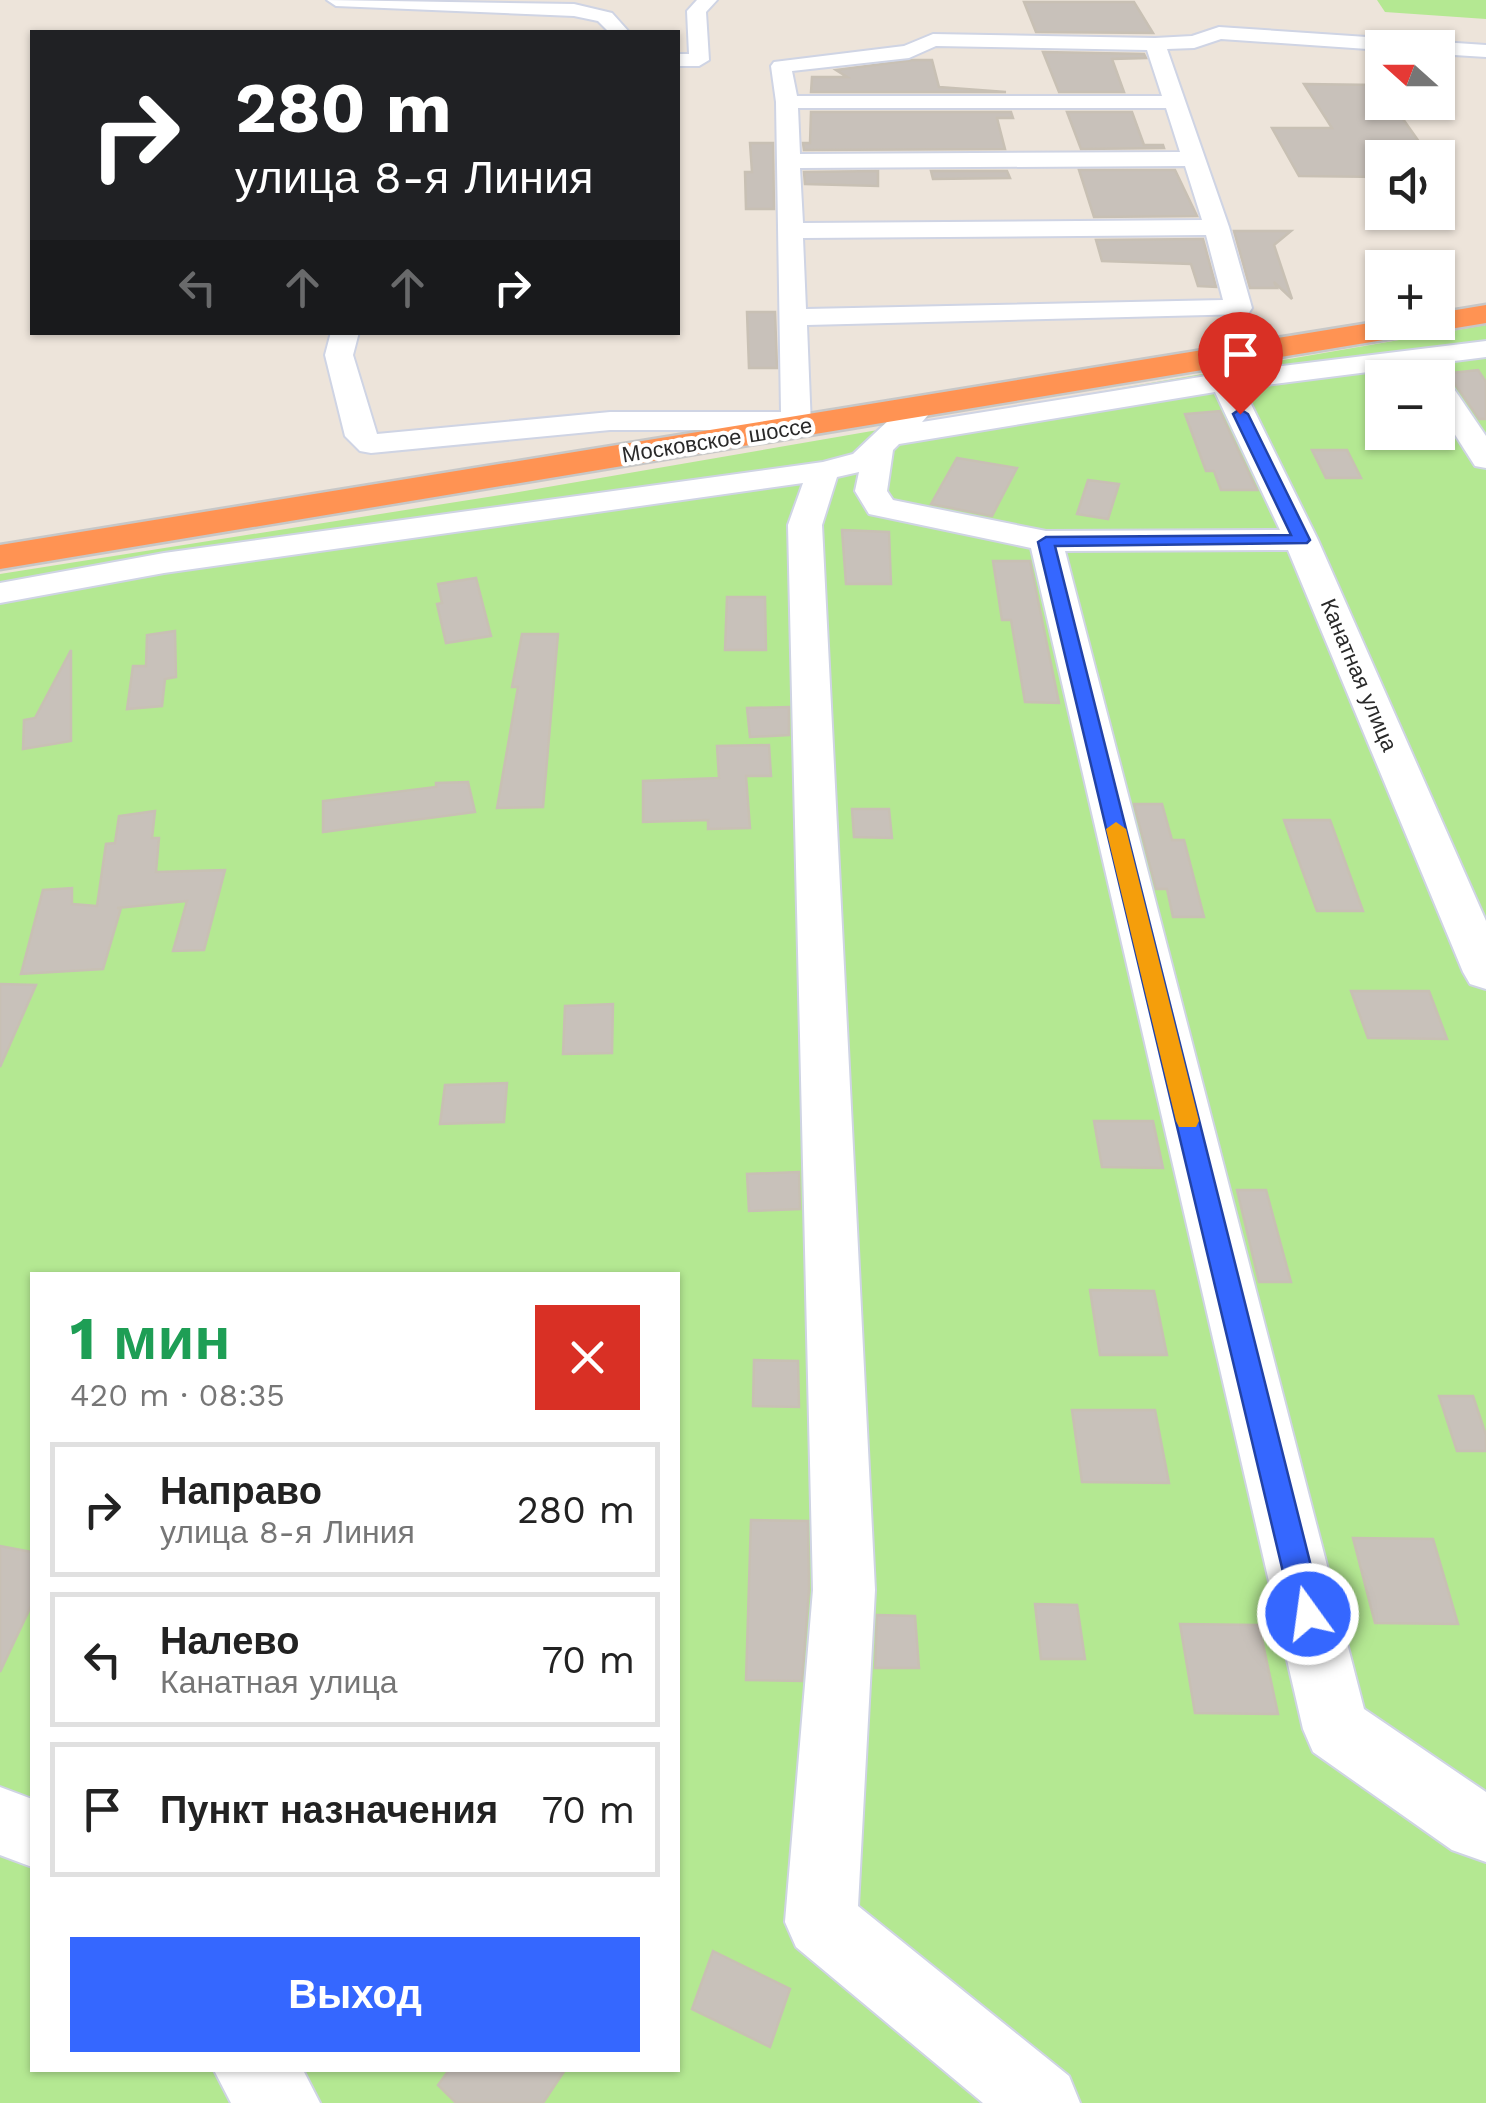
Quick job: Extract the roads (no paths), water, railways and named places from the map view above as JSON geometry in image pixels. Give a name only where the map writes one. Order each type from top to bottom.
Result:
[{"type":"highway","name":"Московское шоссе","points":[[1455,319],[1486,314]]},
{"type":"highway","name":"Московское шоссе","points":[[0,557],[1365,333]]},
{"type":"street","points":[[336,0],[574,10],[605,17],[617,30]]},
{"type":"street","points":[[680,60],[699,60],[696,11],[708,0]]},
{"type":"street","points":[[344,335],[339,355],[360,436],[371,444],[610,421],[795,424],[787,102],[782,66],[909,52],[933,40],[1155,44],[1194,42],[1218,33],[1486,51]]},
{"type":"street","points":[[792,317],[1238,308],[1217,226],[1155,44]]},
{"type":"street","points":[[787,102],[1175,102]]},
{"type":"street","points":[[788,161],[1194,159]]},
{"type":"street","points":[[790,232],[1217,226]]},
{"type":"street","points":[[1452,360],[1486,349]]},
{"type":"street","points":[[885,444],[1226,382],[1365,373]]},
{"type":"street","name":"Канатная улица","points":[[1226,382],[1302,540],[1486,972]]},
{"type":"street","points":[[0,594],[164,563],[823,471],[864,461],[921,406]]},
{"type":"street","points":[[1455,412],[1486,460]]},
{"type":"street","points":[[885,444],[871,491],[881,507],[1046,542],[1302,540]]},
{"type":"street","points":[[823,471],[805,525],[844,1590],[820,1922],[1042,2103]]},
{"type":"street","points":[[1046,542],[1336,1729],[1476,1826],[1486,1828]]},
{"type":"street","points":[[0,1821],[30,1832]]},
{"type":"street","points":[[254,2072],[282,2103]]}]
